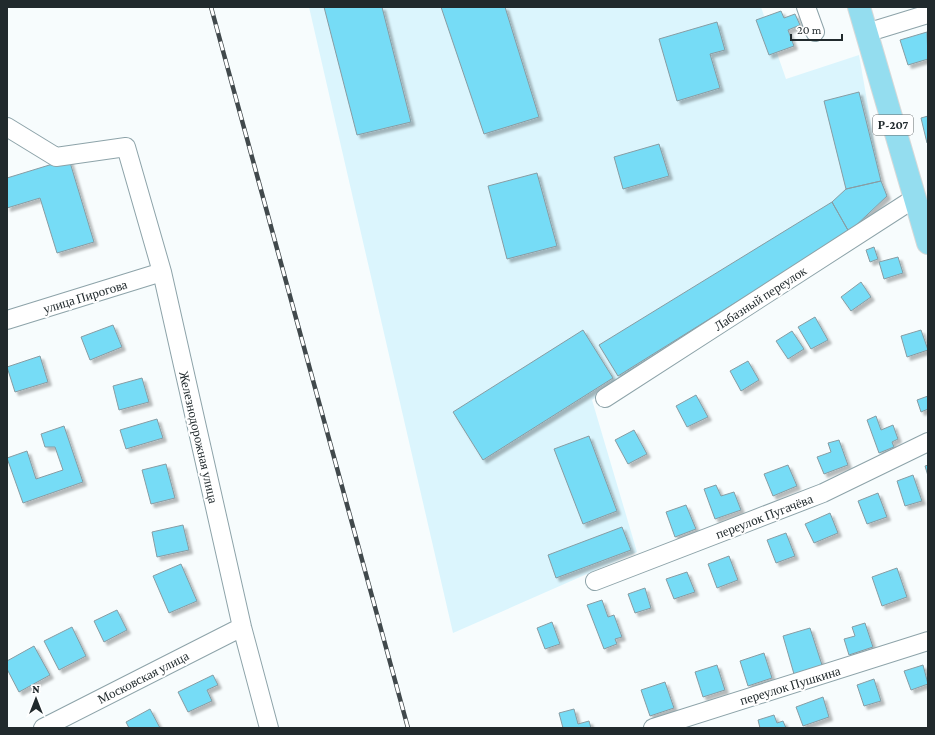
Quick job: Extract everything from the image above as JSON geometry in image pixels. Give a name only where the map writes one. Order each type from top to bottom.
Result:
[{"type":"main road","name":"Р-207","points":[[859,7],[915,198],[926,230]]},
{"type":"street","points":[[806,7],[815,32]]},
{"type":"street","points":[[866,33],[928,14]]},
{"type":"street","name":"Железнодорожная улица","points":[[7,127],[56,157],[126,147],[162,272],[242,627],[269,728]]},
{"type":"street","name":"Лабазный переулок","points":[[605,398],[915,198]]},
{"type":"street","name":"улица Пирогова","points":[[7,320],[162,272]]},
{"type":"street","name":"переулок Пугачёва","points":[[595,581],[823,493],[928,442]]},
{"type":"street","name":"Московская улица","points":[[43,728],[242,627]]},
{"type":"street","name":"переулок Пушкина","points":[[653,728],[928,642]]},
{"type":"shaded area","points":[[309,7],[761,7],[786,79],[859,55],[881,180],[887,196],[851,234],[592,400],[637,552],[453,633]]},
{"type":"building","points":[[324,7],[382,7],[411,122],[357,135]]},
{"type":"building","points":[[441,7],[505,7],[539,117],[484,134]]},
{"type":"building","points":[[781,11],[784,18],[795,14],[800,25],[788,30],[794,46],[769,55],[756,20]]},
{"type":"building","points":[[717,22],[725,50],[710,54],[720,88],[677,101],[659,39]]},
{"type":"building","points":[[927,32],[928,59],[908,65],[900,40]]},
{"type":"building","points":[[859,92],[881,181],[846,189],[824,101]]},
{"type":"building","points":[[928,116],[928,143],[927,143],[921,118]]},
{"type":"building","points":[[659,144],[669,176],[623,189],[614,157]]},
{"type":"building","points":[[69,159],[94,242],[57,253],[40,198],[7,208],[7,178]]},
{"type":"building","points":[[537,173],[557,246],[507,259],[488,186]]},
{"type":"building","points":[[881,181],[887,196],[849,232],[832,202],[846,189]]},
{"type":"building","points":[[832,202],[849,232],[618,376],[599,345]]},
{"type":"building","points":[[874,247],[878,259],[870,262],[866,250]]},
{"type":"building","points":[[898,257],[903,273],[884,279],[879,262]]},
{"type":"building","points":[[861,282],[871,297],[851,311],[841,297]]},
{"type":"building","points":[[815,317],[828,340],[811,349],[798,327]]},
{"type":"building","points":[[113,325],[122,347],[90,360],[81,337]]},
{"type":"building","points":[[583,330],[613,378],[483,460],[453,412]]},
{"type":"building","points":[[921,330],[928,350],[907,357],[901,336]]},
{"type":"building","points":[[792,331],[804,349],[788,359],[776,341]]},
{"type":"building","points":[[40,356],[48,382],[15,392],[7,367]]},
{"type":"building","points":[[748,361],[759,380],[741,391],[730,371]]},
{"type":"building","points":[[142,378],[149,402],[119,410],[113,386]]},
{"type":"building","points":[[696,395],[708,417],[687,427],[676,406]]},
{"type":"building","points":[[928,396],[928,409],[921,412],[917,400]]},
{"type":"building","points":[[876,416],[881,430],[893,425],[898,439],[892,442],[894,447],[879,453],[867,420]]},
{"type":"building","points":[[157,419],[163,438],[126,449],[120,430]]},
{"type":"building","points":[[64,426],[83,482],[23,503],[7,458],[27,451],[36,479],[63,470],[55,447],[45,447],[41,434]]},
{"type":"building","points":[[634,430],[647,454],[628,464],[615,440]]},
{"type":"building","points":[[589,436],[617,511],[583,524],[554,449]]},
{"type":"building","points":[[839,440],[848,465],[824,474],[817,457],[831,452],[828,443]]},
{"type":"building","points":[[166,464],[175,498],[151,504],[142,470]]},
{"type":"building","points":[[788,465],[797,486],[773,496],[764,474]]},
{"type":"building","points":[[928,465],[928,476],[925,466]]},
{"type":"building","points":[[913,475],[922,501],[905,506],[897,481]]},
{"type":"building","points":[[716,485],[721,496],[734,492],[741,510],[715,519],[704,489]]},
{"type":"building","points":[[878,493],[887,517],[867,524],[858,501]]},
{"type":"building","points":[[686,505],[696,529],[675,537],[666,512]]},
{"type":"building","points":[[830,513],[838,533],[814,543],[805,524]]},
{"type":"building","points":[[183,525],[189,550],[157,557],[152,532]]},
{"type":"building","points":[[622,527],[631,550],[556,578],[548,555]]},
{"type":"building","points":[[786,533],[795,556],[776,563],[767,540]]},
{"type":"building","points":[[729,556],[738,580],[717,588],[708,564]]},
{"type":"building","points":[[181,564],[197,601],[169,613],[153,576]]},
{"type":"building","points":[[897,568],[907,597],[882,606],[872,577]]},
{"type":"building","points":[[687,572],[695,592],[674,599],[666,579]]},
{"type":"building","points":[[645,588],[651,608],[635,613],[628,594]]},
{"type":"building","points":[[602,600],[608,617],[614,615],[622,637],[615,639],[617,644],[604,649],[587,605]]},
{"type":"building","points":[[117,610],[127,630],[104,642],[94,621]]},
{"type":"building","points":[[552,622],[560,644],[545,649],[537,628]]},
{"type":"building","points":[[865,623],[873,647],[849,655],[844,639],[855,636],[852,627]]},
{"type":"building","points":[[72,627],[86,656],[59,670],[44,641]]},
{"type":"building","points":[[810,628],[822,665],[794,674],[783,636]]},
{"type":"building","points":[[34,646],[50,675],[19,692],[7,669],[7,661]]},
{"type":"building","points":[[764,653],[772,678],[748,686],[740,661]]},
{"type":"building","points":[[717,665],[725,690],[703,697],[695,672]]},
{"type":"building","points":[[923,665],[928,684],[911,690],[904,671]]},
{"type":"building","points":[[213,675],[218,685],[207,690],[212,701],[188,712],[178,692]]},
{"type":"building","points":[[874,679],[881,701],[864,706],[857,685]]},
{"type":"building","points":[[665,682],[674,708],[650,716],[641,690]]},
{"type":"building","points":[[823,697],[829,717],[803,726],[796,707]]},
{"type":"building","points":[[150,709],[160,728],[129,728],[126,722]]},
{"type":"building","points":[[574,709],[578,724],[589,721],[591,728],[563,728],[559,713]]},
{"type":"building","points":[[774,715],[777,723],[783,721],[786,728],[760,728],[758,720]]},
{"type":"railway","points":[[211,7],[408,728]]}]
